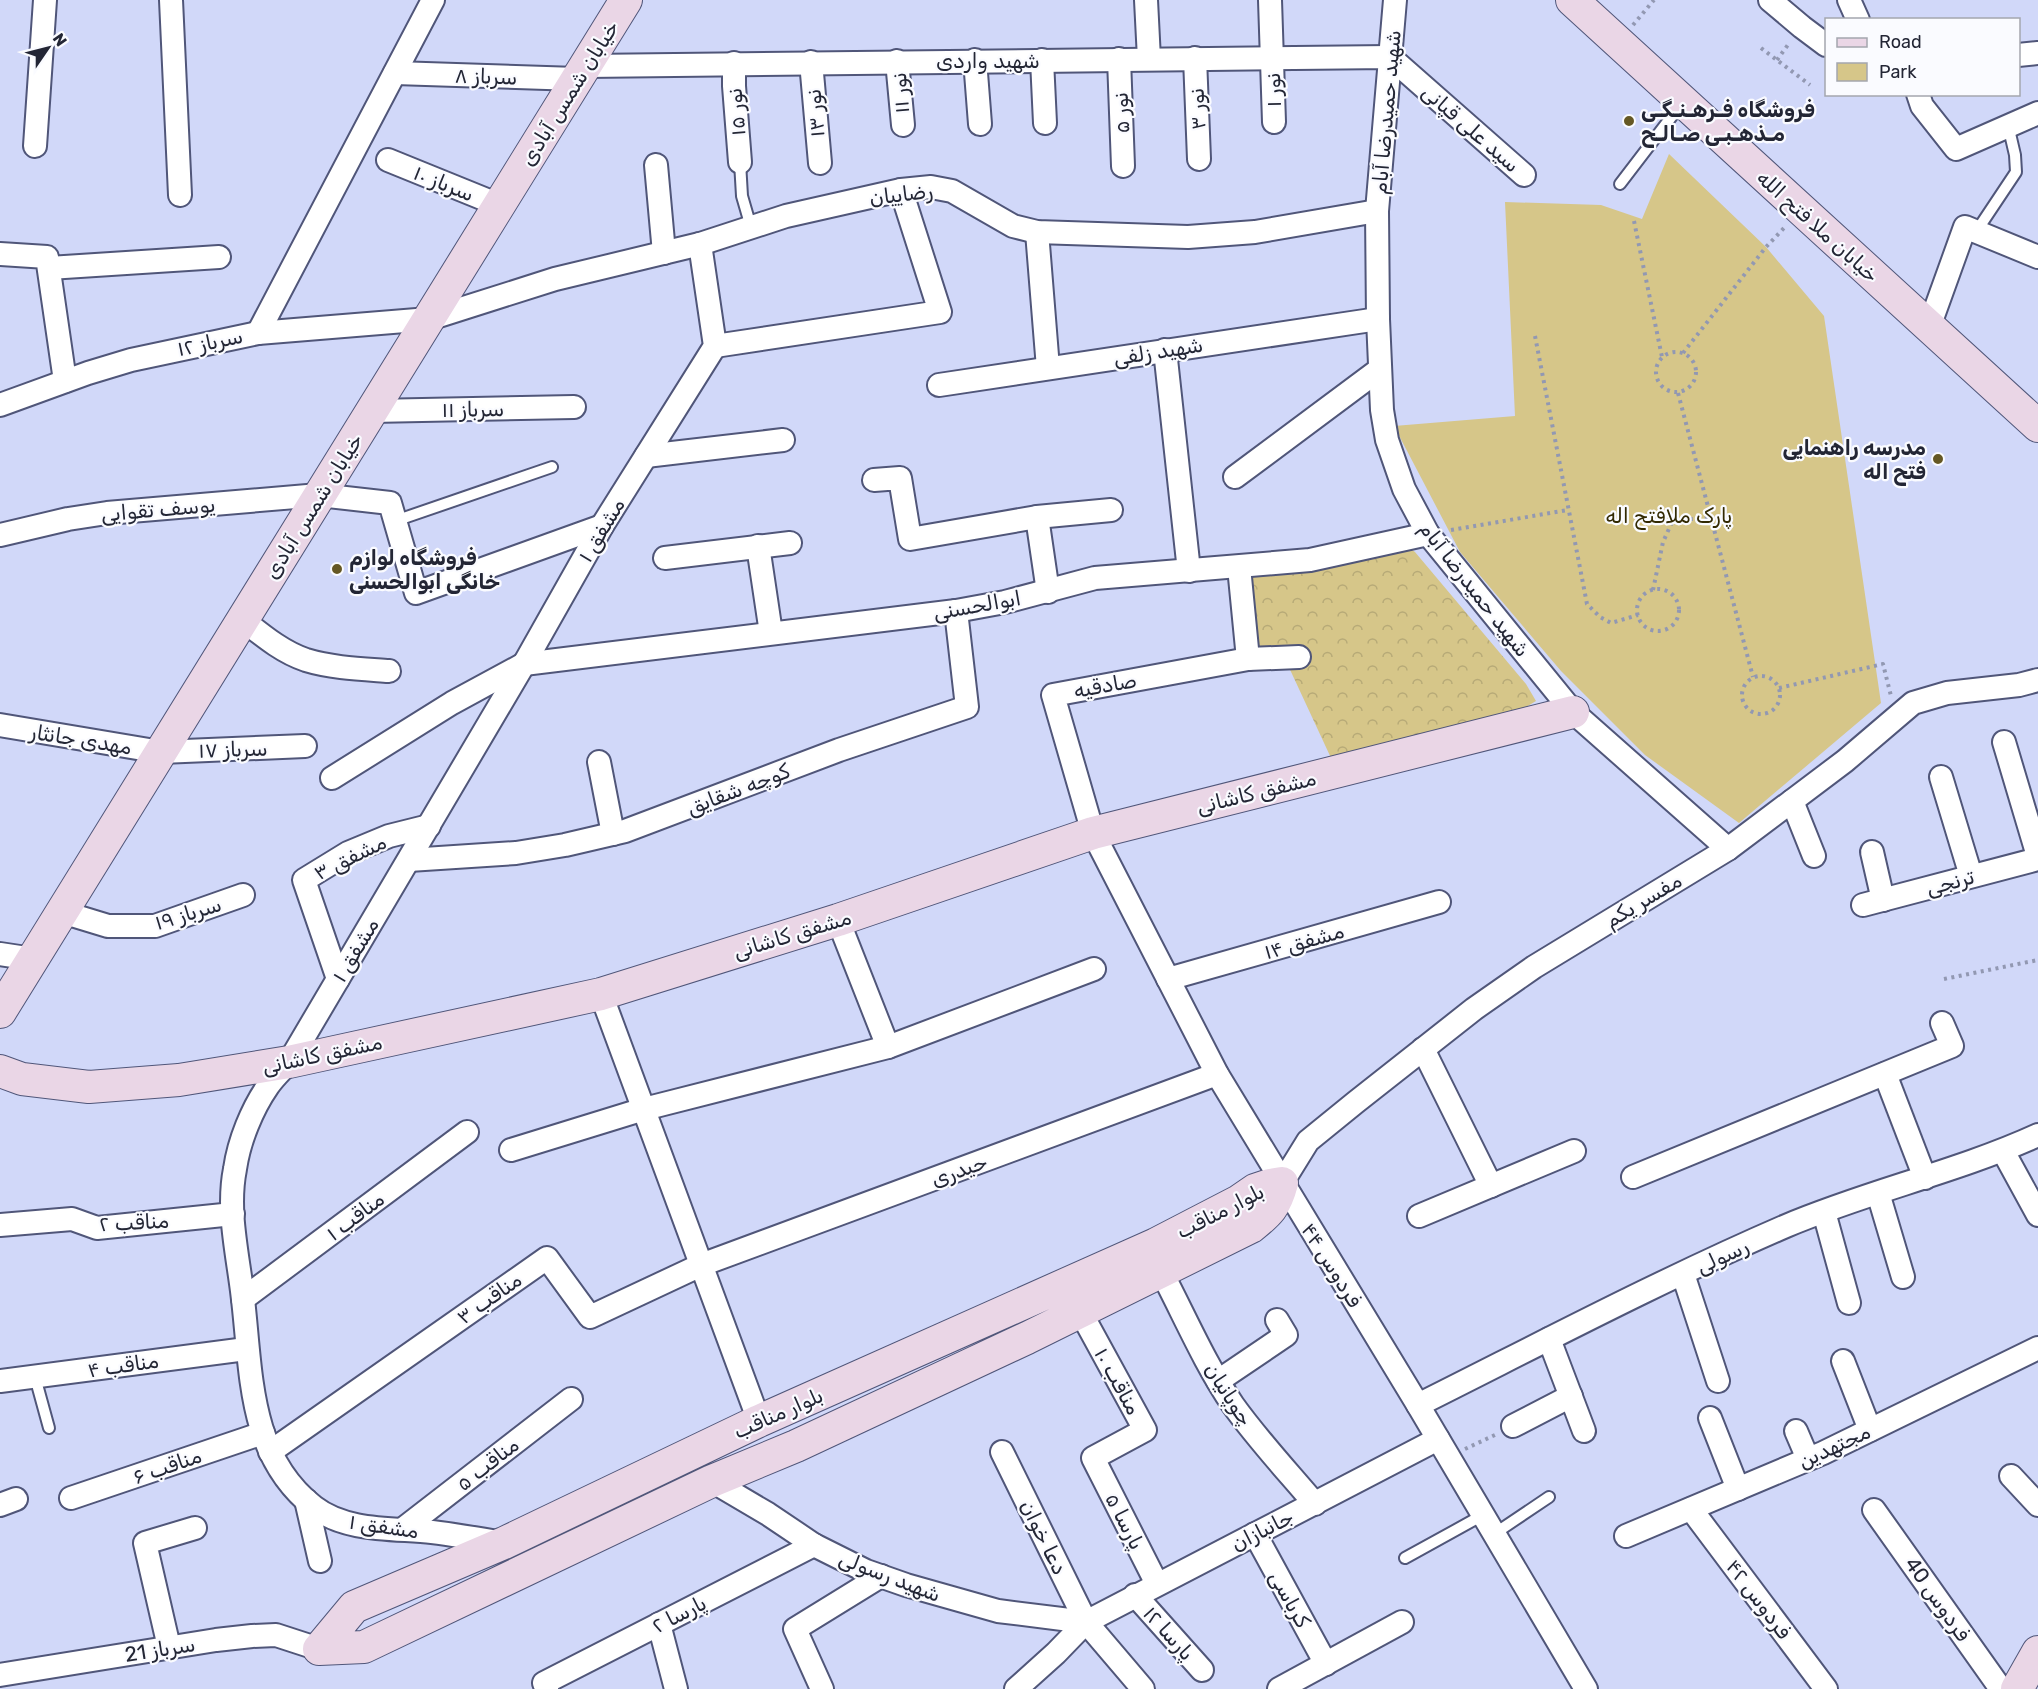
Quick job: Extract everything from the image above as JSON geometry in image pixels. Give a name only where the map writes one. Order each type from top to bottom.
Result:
[{"type":"street","points":[[35,146],[45,0]]},
{"type":"street","points":[[171,0],[180,195]]},
{"type":"street","points":[[258,333],[433,0]]},
{"type":"street","name":"خیابان شمس آبادی","points":[[0,1012],[626,0]]},
{"type":"street","points":[[1146,0],[1149,59]]},
{"type":"street","name":"نور ۱","points":[[1270,0],[1274,122]]},
{"type":"street","name":"شهید حمیدرضا آبام","points":[[1395,0],[1377,212],[1378,319],[1382,410],[1387,440],[1404,489],[1428,534],[1573,712],[1728,849]]},
{"type":"street","name":"خیابان ملا فتح الله","points":[[1572,0],[1800,211],[2038,426]]},
{"type":"street","points":[[1770,0],[1825,44]]},
{"type":"street","points":[[1849,0],[1857,18]]},
{"type":"street","points":[[2020,55],[2038,53]]},
{"type":"street","name":"شهید واردی","points":[[581,72],[734,63],[1390,57]]},
{"type":"street","name":"سید علی قپانی","points":[[1390,57],[1524,175]]},
{"type":"street","name":"نور ۳","points":[[1195,58],[1199,159]]},
{"type":"street","name":"نور ۵","points":[[1119,59],[1124,166]]},
{"type":"street","points":[[975,60],[980,124]]},
{"type":"street","points":[[1042,60],[1045,123]]},
{"type":"street","name":"نور ۱۱","points":[[897,61],[903,125]]},
{"type":"street","name":"نور ۱۳","points":[[811,62],[820,164]]},
{"type":"street","name":"نور ۱۵","points":[[734,63],[740,162]]},
{"type":"street","name":"سرباز ۸","points":[[395,73],[581,72]]},
{"type":"street","points":[[1920,100],[1956,149],[2038,113]]},
{"type":"street","name":"سرباز ۱۰","points":[[388,160],[499,205]]},
{"type":"street","points":[[656,165],[664,253]]},
{"type":"street","name":"رضاییان","points":[[429,319],[555,279],[700,244],[786,216],[902,190],[931,187],[952,191],[1013,226],[1037,232],[1188,237],[1255,232],[1377,212]]},
{"type":"street","points":[[700,244],[715,346],[940,312],[902,190]]},
{"type":"street","points":[[1929,327],[1971,230],[2038,257]]},
{"type":"street","points":[[1037,232],[1048,368]]},
{"type":"street","points":[[0,254],[47,257],[65,381]]},
{"type":"street","points":[[49,268],[219,257]]},
{"type":"street","name":"سرباز ۱۲","points":[[0,405],[131,360],[258,333],[429,319]]},
{"type":"street","name":"شهید زلفی","points":[[939,385],[1378,319]]},
{"type":"street","name":"مشفق ۱","points":[[504,1543],[403,1529],[379,1528],[331,1517],[295,1490],[277,1467],[267,1443],[251,1385],[232,1214],[234,1170],[252,1114],[268,1085],[289,1062],[524,664],[602,526],[715,346]]},
{"type":"street","points":[[1165,350],[1189,571]]},
{"type":"street","points":[[1235,477],[1380,369]]},
{"type":"street","name":"سرباز ۱۱","points":[[372,411],[574,407]]},
{"type":"street","points":[[646,456],[783,441]]},
{"type":"street","points":[[874,480],[900,478],[910,539],[1037,517],[1111,510]]},
{"type":"street","name":"یوسف تقوایی","points":[[0,535],[68,519],[107,513],[319,495],[390,503],[395,521]]},
{"type":"street","points":[[1037,517],[1048,592]]},
{"type":"street","points":[[395,521],[416,593],[602,526]]},
{"type":"street","name":"ابوالحسنی","points":[[524,664],[956,611],[1048,592],[1095,578],[1310,560],[1428,534]]},
{"type":"street","points":[[665,558],[790,543]]},
{"type":"street","points":[[758,546],[771,633]]},
{"type":"street","points":[[1239,567],[1248,659]]},
{"type":"street","name":"کوچه شقایق","points":[[408,860],[516,853],[613,834],[839,750],[967,707],[956,611]]},
{"type":"street","points":[[243,620],[278,647],[305,660],[389,672]]},
{"type":"street","name":"صادقیه","points":[[1093,833],[1053,695],[1248,659],[1299,657]]},
{"type":"street","points":[[332,778],[452,703],[524,664]]},
{"type":"street","name":"مفسر یکم","points":[[1282,1183],[1308,1141],[1474,1009],[1534,967],[1728,849],[1845,761],[1913,703],[1947,693],[2019,685],[2038,680]]},
{"type":"street","name":"مشفق کاشانی","points":[[0,1071],[22,1079],[89,1087],[179,1080],[289,1062],[601,994],[837,920],[1093,833],[1573,712]]},
{"type":"street","name":"مهدی جانثار","points":[[0,725],[161,752]]},
{"type":"street","points":[[2004,742],[2038,857]]},
{"type":"street","name":"سرباز ۱۷","points":[[161,752],[305,746]]},
{"type":"street","points":[[599,762],[613,834]]},
{"type":"street","points":[[1941,777],[1971,876]]},
{"type":"street","points":[[1792,801],[1814,856]]},
{"type":"street","name":"مشفق ۳","points":[[338,979],[304,880],[348,852],[389,836],[429,826]]},
{"type":"street","name":"فردوس ۴۴","points":[[1093,833],[1216,1074],[1418,1405],[1586,1689]]},
{"type":"street","name":"ترنجی","points":[[1872,852],[1873,902],[2038,857]]},
{"type":"street","name":"سرباز ۱۹","points":[[62,912],[108,926],[155,926],[243,895]]},
{"type":"street","name":"مشفق ۱۴","points":[[1168,979],[1439,902]]},
{"type":"street","points":[[837,920],[888,1047]]},
{"type":"street","points":[[0,954],[33,959]]},
{"type":"street","points":[[511,1150],[644,1109],[888,1047],[1094,969]]},
{"type":"street","points":[[601,994],[759,1421]]},
{"type":"street","points":[[1633,1177],[1952,1046],[1942,1023]]},
{"type":"street","points":[[1423,1049],[1491,1186]]},
{"type":"street","name":"حیدری","points":[[701,1265],[1216,1074]]},
{"type":"street","points":[[1885,1074],[1924,1178]]},
{"type":"street","name":"مناقب ۱","points":[[243,1299],[467,1132]]},
{"type":"street","name":"رسولی","points":[[1418,1405],[1549,1339],[1787,1226],[2003,1151],[2038,1135]]},
{"type":"street","points":[[1419,1216],[1574,1151]]},
{"type":"street","points":[[2003,1151],[2038,1215]]},
{"type":"street","name":"بلوار مناقب","points":[[1282,1183],[1278,1199],[1270,1212],[1251,1227],[1162,1273],[796,1446],[712,1481],[364,1647],[319,1649],[354,1607],[504,1543],[759,1421],[1156,1244],[1239,1201],[1255,1190],[1282,1183]]},
{"type":"street","points":[[1878,1194],[1903,1277]]},
{"type":"street","points":[[1824,1212],[1849,1303]]},
{"type":"street","name":"مناقب ۲","points":[[0,1225],[72,1219],[97,1228],[232,1214]]},
{"type":"street","name":"مناقب ۳","points":[[267,1443],[547,1258],[590,1317],[701,1265]]},
{"type":"street","name":"چوپانیان","points":[[1162,1273],[1218,1381],[1252,1430],[1315,1504]]},
{"type":"street","points":[[1683,1274],[1718,1381]]},
{"type":"street","name":"مناقب ۱۰","points":[[1080,1311],[1145,1430],[1093,1458]]},
{"type":"street","points":[[1218,1381],[1286,1335],[1277,1320]]},
{"type":"street","points":[[1549,1339],[1584,1431]]},
{"type":"street","name":"مجتهدین","points":[[1626,1536],[1808,1459],[2038,1348]]},
{"type":"street","name":"مناقب ۴","points":[[0,1381],[246,1349]]},
{"type":"street","points":[[1843,1361],[1870,1430]]},
{"type":"street","points":[[1513,1426],[1571,1396]]},
{"type":"street","name":"مناقب ۵","points":[[403,1529],[571,1399]]},
{"type":"street","points":[[1710,1418],[1738,1489]]},
{"type":"street","points":[[1796,1431],[1808,1459]]},
{"type":"street","name":"مناقب ۶","points":[[71,1498],[267,1443]]},
{"type":"street","name":"جانبازان","points":[[1016,1689],[1086,1622],[1315,1504],[1443,1448]]},
{"type":"street","name":"دعا خوان","points":[[1002,1452],[1086,1622],[1143,1689]]},
{"type":"street","name":"پارسا ۵","points":[[1093,1458],[1157,1584]]},
{"type":"street","points":[[2011,1476],[2038,1505]]},
{"type":"street","name":"شهید رسولی","points":[[712,1481],[768,1514],[814,1545],[866,1571],[998,1611],[1086,1622]]},
{"type":"street","points":[[306,1500],[320,1561]]},
{"type":"street","name":"فردوس ۴۲","points":[[1691,1509],[1826,1689]]},
{"type":"street","name":"فردوس 40","points":[[1874,1510],[2001,1689]]},
{"type":"street","points":[[169,1647],[145,1543],[195,1528]]},
{"type":"street","name":"کرباسی","points":[[1255,1534],[1326,1664]]},
{"type":"street","name":"پارسا ۲","points":[[545,1686],[659,1624],[814,1545]]},
{"type":"street","points":[[822,1689],[795,1629],[881,1576]]},
{"type":"street","name":"پارسا ۱۲","points":[[1135,1596],[1202,1670]]},
{"type":"street","points":[[1279,1689],[1402,1622]]},
{"type":"street","points":[[659,1624],[676,1689]]},
{"type":"street","name":"سرباز 21","points":[[0,1676],[216,1640],[276,1635],[319,1649]]},
{"type":"street","points":[[2017,1689],[2038,1652]]},
{"type":"lane","points":[[1620,184],[1683,103]]},
{"type":"lane","points":[[1971,230],[2016,172],[2015,154],[2008,125]]},
{"type":"lane","points":[[740,162],[742,196],[751,228]]},
{"type":"lane","points":[[395,521],[552,467]]},
{"type":"lane","points":[[34,1377],[49,1428]]},
{"type":"lane","points":[[1405,1558],[1549,1497]]},
{"type":"path","points":[[1618,42],[1654,0]]},
{"type":"path","points":[[1761,48],[1810,85]]},
{"type":"path","points":[[1683,353],[1766,247],[1800,211]]},
{"type":"path","points":[[1634,221],[1662,357]]},
{"type":"path","points":[[1534,336],[1587,604],[1600,617],[1611,623],[1638,615]]},
{"type":"path","points":[[1674,351],[1683,353],[1695,363],[1696,376],[1690,387],[1678,393],[1666,390],[1657,381],[1655,368],[1662,357],[1674,351]]},
{"type":"path","points":[[1678,393],[1753,677]]},
{"type":"path","points":[[1428,534],[1568,510]]},
{"type":"path","points":[[1653,590],[1662,542],[1672,520],[1711,518]]},
{"type":"path","points":[[1653,590],[1664,590],[1674,596],[1679,605],[1679,616],[1673,626],[1664,631],[1653,630],[1643,625],[1638,615],[1638,604],[1644,595],[1653,590]]},
{"type":"path","points":[[1779,688],[1883,664],[1896,718]]},
{"type":"path","points":[[1766,676],[1776,682],[1779,688],[1781,693],[1779,705],[1769,713],[1757,715],[1746,708],[1741,697],[1744,685],[1753,677],[1766,676]]},
{"type":"path","points":[[1944,979],[2038,960]]},
{"type":"path","points":[[1443,1448],[1513,1426]]},
{"type":"green space","name":"پارک ملافتح اله","points":[[1669,154],[1766,247],[1824,316],[1881,703],[1739,823],[1645,755],[1561,671],[1460,552],[1394,426],[1515,416],[1505,202],[1601,205],[1642,219]]},
{"type":"green space","points":[[1404,544],[1415,552],[1526,684],[1536,701],[1521,710],[1331,758],[1286,661],[1251,657],[1243,569]]},
{"type":"place","name":"فروشگاه فـرهـنـگـی مـذهـبـی صـالـح","points":[[1629,121]]},
{"type":"place","name":"مدرسه راهنمایی فتح اله","points":[[1938,459]]},
{"type":"place","name":"فروشگاه لوازم خانگی ابوالحسنی","points":[[337,569]]}]
